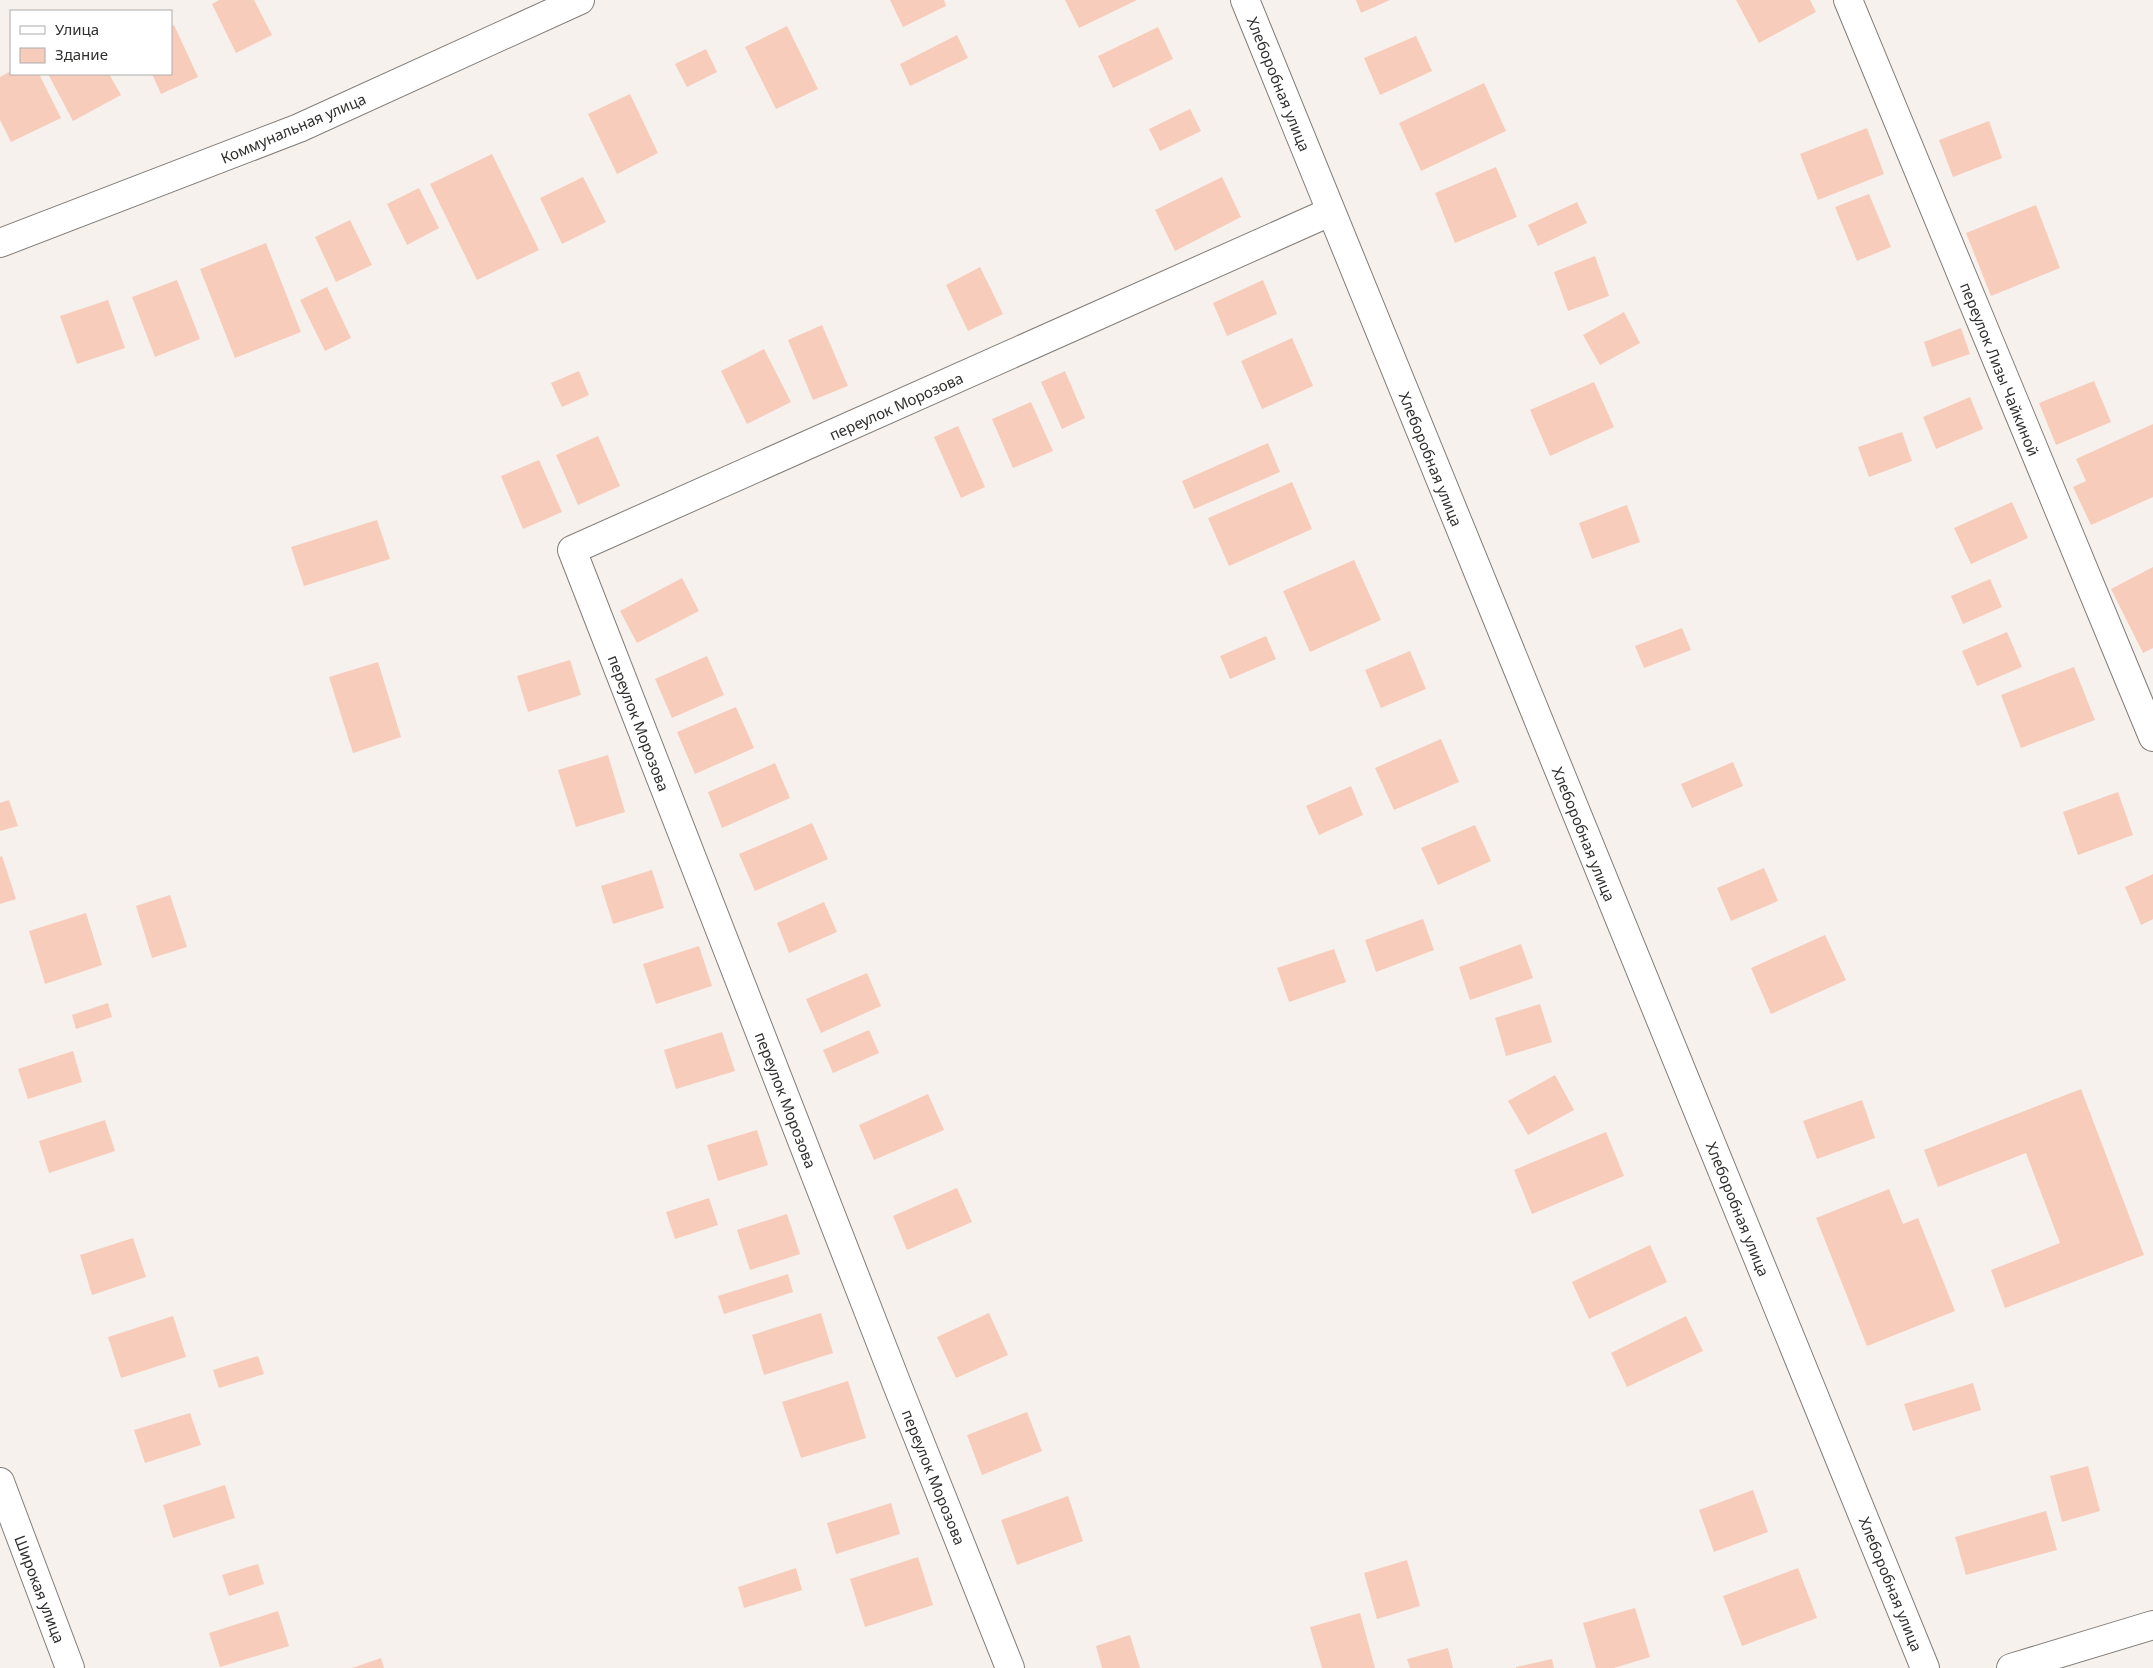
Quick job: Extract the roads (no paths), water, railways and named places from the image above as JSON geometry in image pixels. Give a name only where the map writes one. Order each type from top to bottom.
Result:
[{"type":"street","name":"Коммунальная улица","points":[[0,243],[299,128],[580,0]]},
{"type":"street","name":"Хлеборобная улица","points":[[1245,0],[1925,1668]]},
{"type":"street","name":"переулок Лизы Чайкиной","points":[[1848,0],[2153,738]]},
{"type":"street","name":"переулок Морозова","points":[[1010,1668],[898,1387],[572,550],[1330,212]]},
{"type":"street","name":"Широкая улица","points":[[0,1482],[70,1668]]},
{"type":"street","points":[[2011,1668],[2153,1625]]}]
